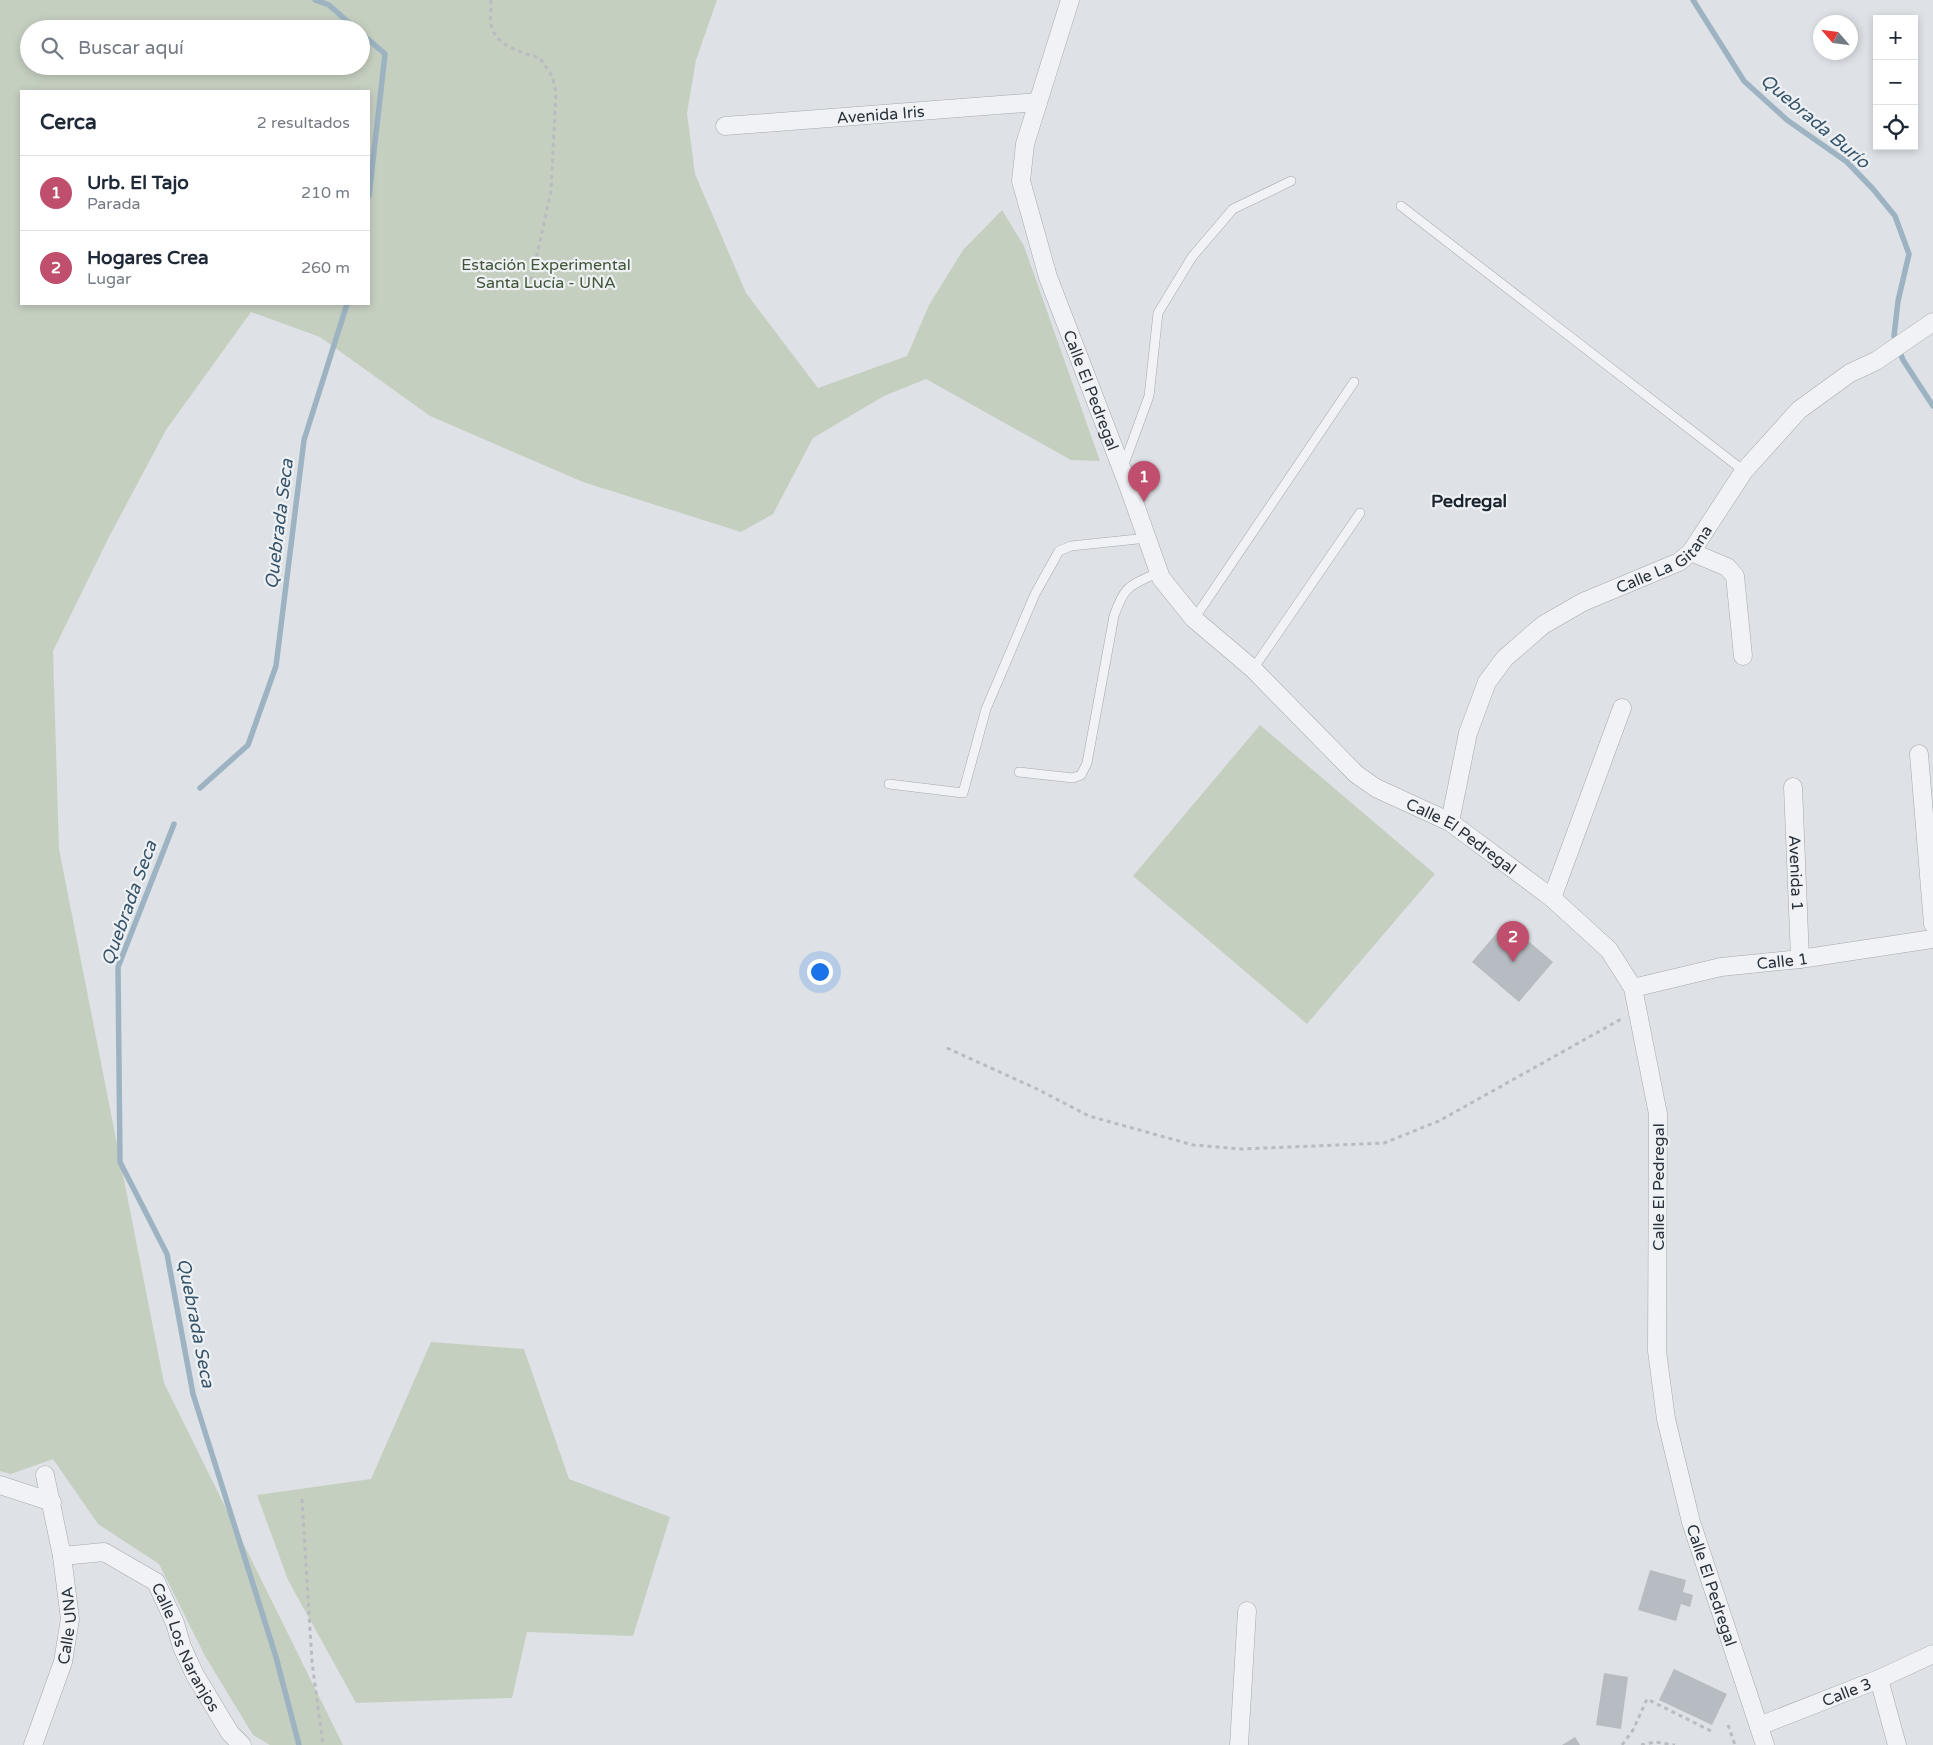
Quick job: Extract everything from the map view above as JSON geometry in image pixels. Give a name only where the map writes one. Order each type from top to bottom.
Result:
[{"type":"street","name":"Calle El Pedregal","points":[[1070,0],[1025,144],[1021,181],[1048,277],[1161,578],[1194,619],[1253,670],[1356,774],[1376,788],[1450,822],[1552,898],[1609,950],[1633,988],[1658,1114],[1657,1352],[1666,1419],[1691,1522],[1765,1745]]},
{"type":"street","name":"Avenida Iris","points":[[725,126],[1038,102]]},
{"type":"street","name":"Calle La Gitana","points":[[1450,822],[1468,732],[1487,682],[1505,658],[1543,625],[1582,602],[1679,562],[1691,552],[1744,471],[1799,410],[1850,373],[1876,361],[1933,322]]},
{"type":"street","points":[[1691,552],[1727,567],[1736,576],[1743,656]]},
{"type":"street","points":[[1552,898],[1622,708]]},
{"type":"street","points":[[1920,754],[1933,924]]},
{"type":"street","name":"Avenida 1","points":[[1793,787],[1800,959]]},
{"type":"street","name":"Calle 1","points":[[1633,988],[1721,967],[1800,959],[1933,939]]},
{"type":"street","name":"Calle UNA","points":[[33,1745],[63,1662],[70,1619],[62,1556],[45,1475]]},
{"type":"street","points":[[0,1485],[52,1502]]},
{"type":"street","name":"Calle Los Naranjos","points":[[62,1556],[104,1552],[156,1582],[175,1623],[182,1647],[195,1675],[230,1734],[242,1745]]},
{"type":"street","points":[[1239,1745],[1247,1612]]},
{"type":"street","name":"Calle 3","points":[[1759,1726],[1879,1679],[1933,1654]]},
{"type":"street","points":[[1879,1679],[1897,1745]]},
{"type":"lane","points":[[1122,470],[1149,396],[1158,313],[1192,257],[1233,209],[1290,181]]},
{"type":"lane","points":[[1401,206],[1744,471]]},
{"type":"lane","points":[[1194,619],[1354,382]]},
{"type":"lane","points":[[1253,670],[1360,513]]},
{"type":"lane","points":[[889,784],[963,793],[986,709],[1035,594],[1060,551],[1071,546],[1147,538]]},
{"type":"lane","points":[[1019,772],[1073,778],[1081,775],[1087,763],[1114,616],[1120,599],[1125,590],[1133,584],[1159,572]]},
{"type":"path","points":[[491,0],[491,24],[496,36],[523,53],[540,58],[552,76],[556,91],[551,191],[531,282]]},
{"type":"path","points":[[947,1048],[1037,1089],[1090,1116],[1193,1145],[1242,1149],[1384,1143],[1439,1121],[1637,1010]]},
{"type":"path","points":[[302,1499],[312,1662],[323,1745]]},
{"type":"path","points":[[1622,1745],[1634,1730],[1647,1699],[1713,1732]]},
{"type":"path","points":[[1728,1725],[1735,1745]]},
{"type":"path","points":[[1641,1745],[1654,1742],[1675,1745]]},
{"type":"green space","name":"Estación Experimental Santa Lucía - UNA","points":[[0,0],[717,0],[696,60],[687,113],[695,174],[746,293],[818,388],[907,356],[929,305],[963,250],[1002,210],[1024,246],[1100,461],[1071,460],[926,379],[884,396],[813,438],[773,514],[741,532],[583,482],[430,416],[320,337],[251,312],[166,430],[108,539],[53,651],[59,849],[164,1383],[343,1745],[270,1745],[253,1735],[205,1656],[159,1564],[98,1524],[53,1459],[11,1474],[0,1471]]},
{"type":"green space","points":[[1260,725],[1435,874],[1307,1024],[1133,876]]},
{"type":"green space","points":[[431,1342],[524,1349],[569,1479],[670,1517],[633,1636],[527,1632],[512,1698],[356,1703],[288,1580],[257,1495],[371,1479]]},
{"type":"building","points":[[1506,922],[1553,962],[1519,1002],[1472,962]]},
{"type":"building","points":[[1650,1570],[1686,1580],[1683,1592],[1693,1595],[1690,1607],[1681,1604],[1676,1621],[1638,1610]]},
{"type":"building","points":[[1674,1669],[1727,1694],[1712,1725],[1659,1700]]},
{"type":"building","points":[[1604,1673],[1628,1677],[1621,1729],[1596,1725]]},
{"type":"building","points":[[1575,1737],[1580,1745],[1562,1745]]},
{"type":"waterway","name":"Quebrada Seca","points":[[315,0],[329,5],[346,20]]},
{"type":"waterway","name":"Quebrada Burío","points":[[1693,0],[1744,81],[1787,120],[1847,162],[1895,216],[1909,254],[1898,301],[1894,336],[1903,360],[1933,406]]},
{"type":"waterway","name":"Quebrada Seca","points":[[370,41],[385,54],[370,187]]},
{"type":"waterway","name":"Quebrada Seca","points":[[200,788],[248,745],[276,666],[304,440],[347,305]]},
{"type":"waterway","name":"Quebrada Seca","points":[[174,824],[118,967],[120,1162],[167,1254],[193,1394],[276,1657],[299,1745]]},
{"type":"place","name":"Urb. El Tajo","points":[[1144,502]]},
{"type":"place","name":"Hogares Crea","points":[[1513,962]]},
{"type":"district","name":"Pedregal","points":[[1469,501]]}]
